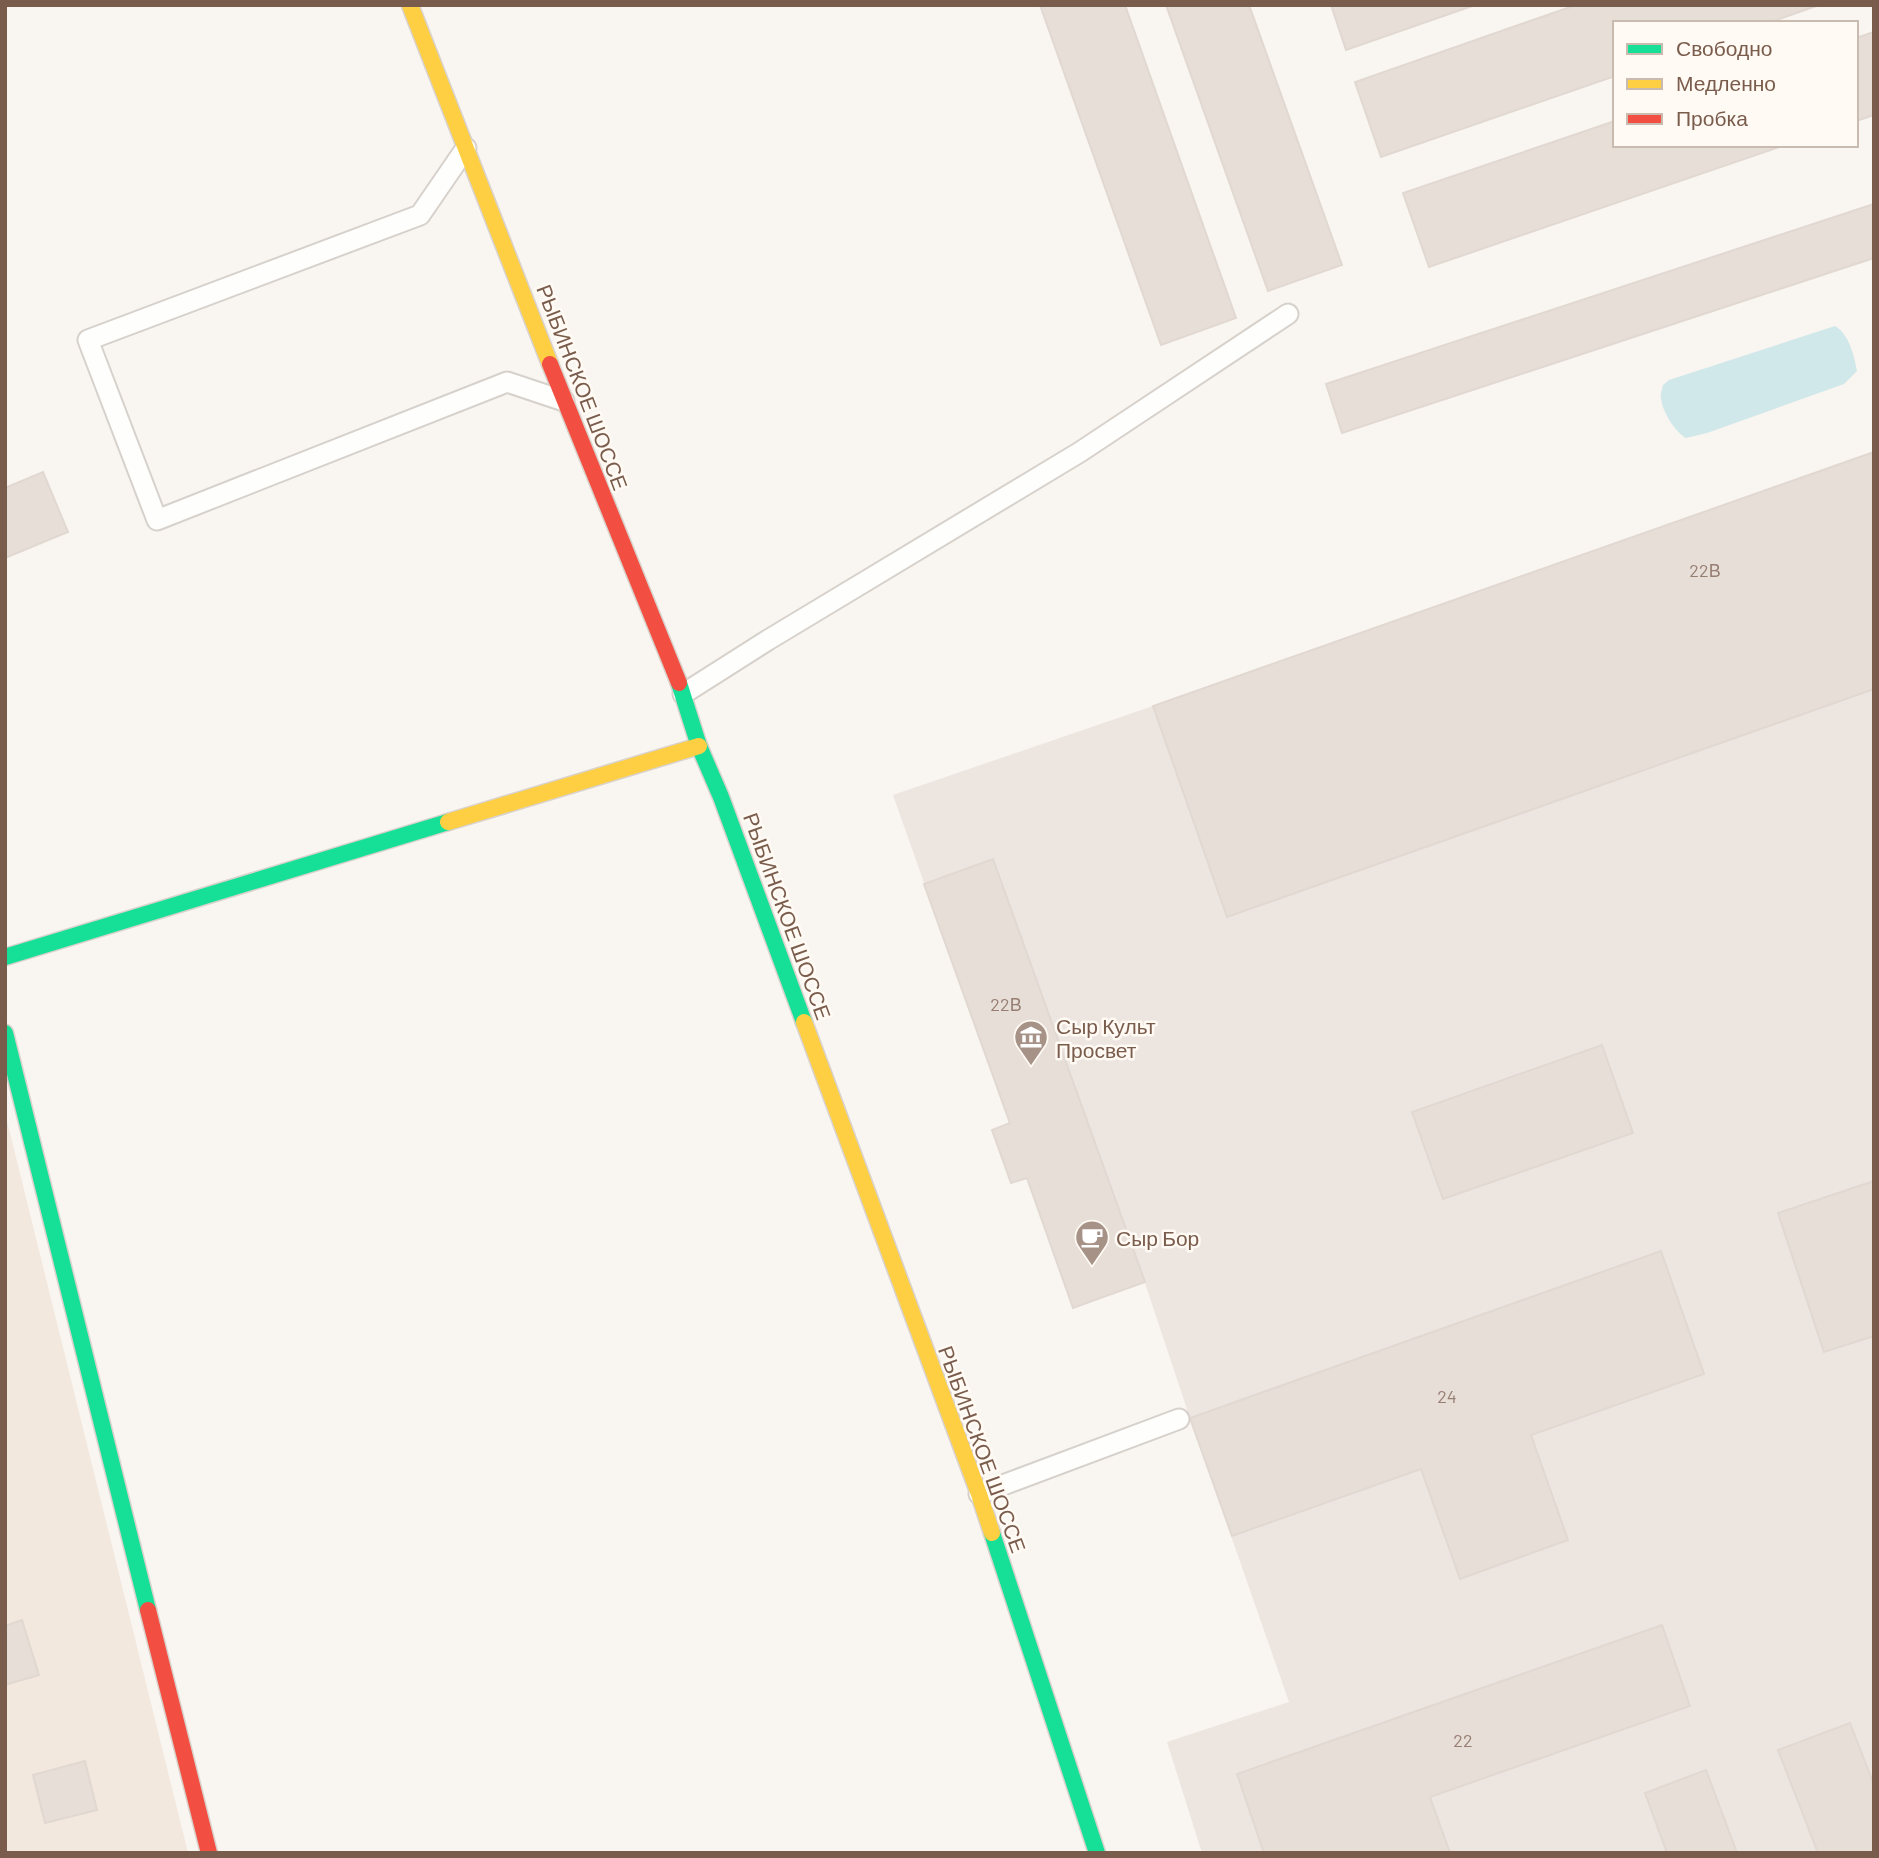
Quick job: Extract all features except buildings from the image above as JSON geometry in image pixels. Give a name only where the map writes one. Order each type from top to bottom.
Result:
[{"type":"main road","name":"РЫБИНСКОЕ ШОССЕ","points":[[410,5],[565,402],[683,694],[699,746],[722,797],[979,1494],[1097,1853]]},
{"type":"main road","points":[[5,957],[699,746]]},
{"type":"main road","points":[[5,1033],[209,1853]]},
{"type":"lane","points":[[467,147],[420,215],[88,340],[142,482],[157,520],[507,382],[565,402]]},
{"type":"lane","points":[[683,694],[1080,452],[1288,314]]},
{"type":"lane","points":[[979,1494],[1179,1419]]},
{"type":"shaded area","points":[[1874,452],[1874,1853],[1202,1853],[1167,1742],[1289,1702],[1145,1283],[1073,1308],[1027,1178],[1011,1183],[992,1130],[1009,1123],[893,795]]},
{"type":"shaded area","points":[[5,1113],[188,1853],[5,1853]]},
{"type":"water","points":[[1835,326],[1847,340],[1857,371],[1844,384],[1686,438],[1666,415],[1661,395],[1663,385],[1669,380]]},
{"type":"traffic: fast","points":[[679,683],[699,746],[721,797],[804,1022]]},
{"type":"traffic: fast","points":[[5,957],[448,822]]},
{"type":"traffic: fast","points":[[5,1033],[148,1610]]},
{"type":"traffic: fast","points":[[992,1533],[1097,1853]]},
{"type":"traffic: slow","points":[[410,5],[550,364]]},
{"type":"traffic: slow","points":[[448,822],[699,746]]},
{"type":"traffic: slow","points":[[804,1022],[992,1533]]},
{"type":"traffic: jam","points":[[550,364],[679,683]]},
{"type":"traffic: jam","points":[[148,1610],[209,1853]]},
{"type":"place","name":"Сыр Культ Просвет","points":[[1031,1067]]},
{"type":"place","name":"Сыр Бор","points":[[1092,1267]]}]
